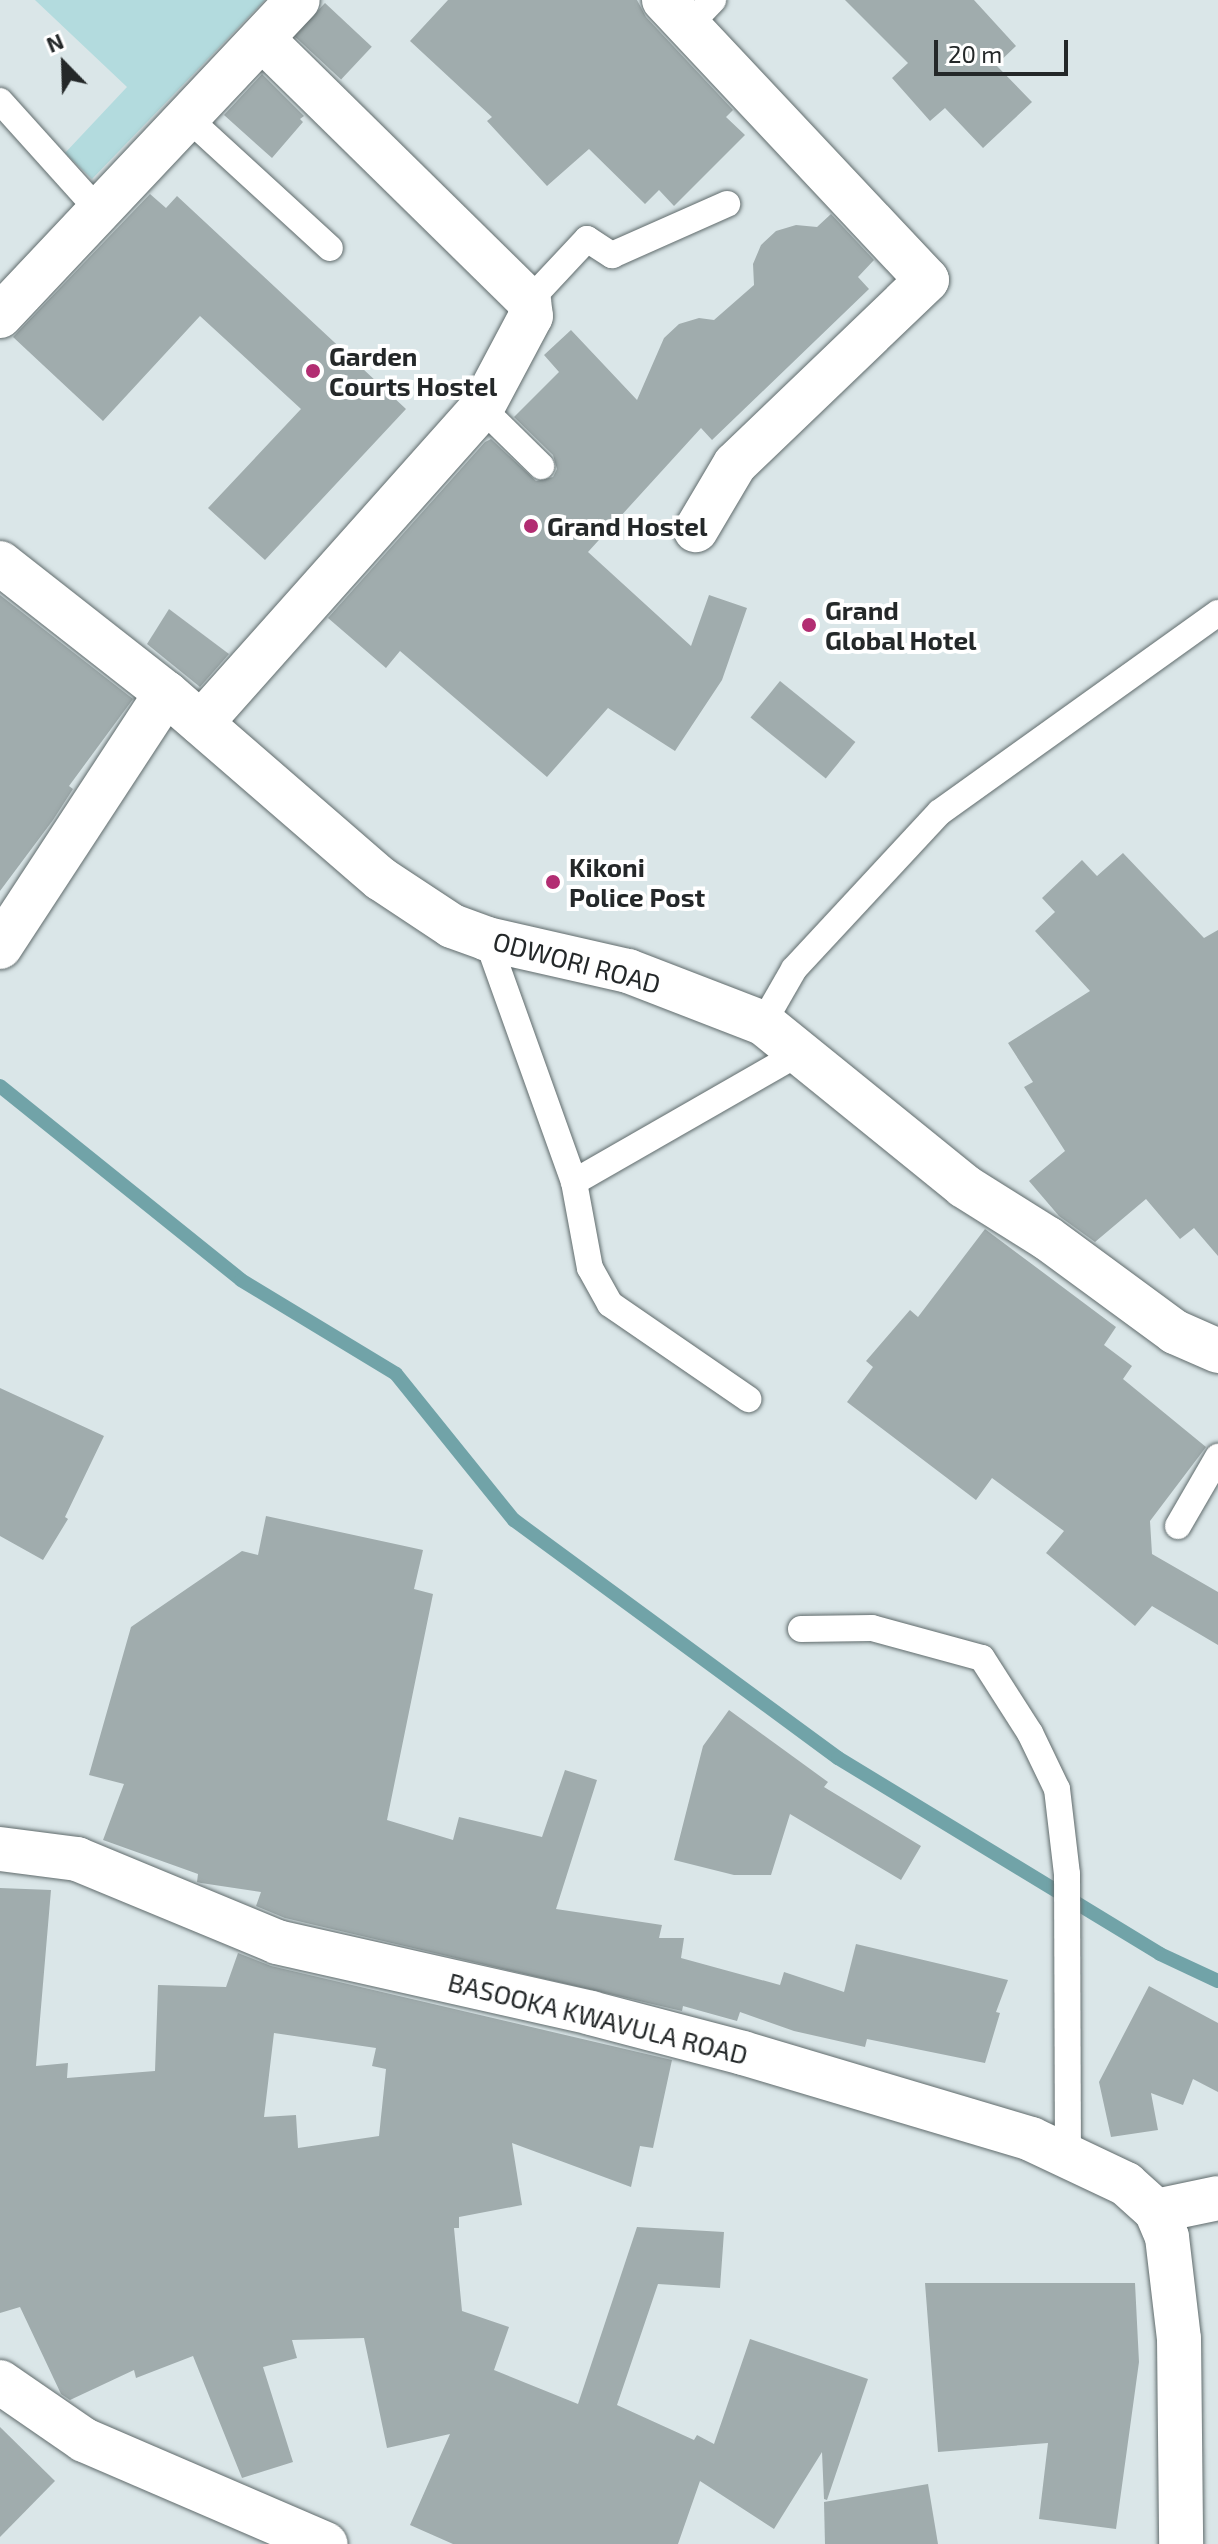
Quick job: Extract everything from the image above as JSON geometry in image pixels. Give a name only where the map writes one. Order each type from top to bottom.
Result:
[{"type":"street","points":[[0,316],[298,0]]},
{"type":"street","points":[[688,9],[927,280],[735,464],[696,530]]},
{"type":"street","points":[[201,723],[482,408],[531,316],[529,301],[262,39]]},
{"type":"street","name":"ODWORI ROAD","points":[[0,563],[166,693],[381,879],[452,926],[487,939],[628,971],[763,1023],[964,1186],[1047,1238],[1175,1332],[1218,1351]]},
{"type":"street","points":[[0,947],[166,693]]},
{"type":"street","name":"BASOOKA KWAVULA ROAD","points":[[0,1849],[77,1859],[277,1942],[591,2013],[727,2049],[1031,2139],[1126,2184],[1161,2224]]},
{"type":"street","points":[[1181,2544],[1179,2339],[1161,2224],[1218,2198]]},
{"type":"street","points":[[0,2382],[84,2440],[326,2544]]},
{"type":"lane","points":[[0,101],[100,212]]},
{"type":"lane","points":[[189,119],[330,248]]},
{"type":"lane","points":[[529,301],[587,239],[612,255],[727,204]]},
{"type":"lane","points":[[482,408],[541,466]]},
{"type":"lane","points":[[763,1023],[794,969],[940,812],[1218,613]]},
{"type":"lane","points":[[487,939],[574,1182],[590,1268],[610,1304],[748,1399]]},
{"type":"lane","points":[[574,1182],[799,1053]]},
{"type":"lane","points":[[1178,1526],[1218,1457]]},
{"type":"lane","points":[[801,1629],[872,1628],[982,1658],[1030,1733],[1057,1789],[1067,1874],[1068,2156]]},
{"type":"shaded area","points":[[35,0],[265,0],[92,179],[65,153],[127,87]]},
{"type":"building","points":[[448,0],[637,0],[646,17],[733,110],[726,117],[745,135],[674,206],[659,190],[645,204],[589,149],[547,186],[487,121],[492,117],[410,41]]},
{"type":"building","points":[[845,0],[974,0],[1016,46],[996,65],[1032,102],[983,148],[945,108],[930,121],[892,78],[908,63]]},
{"type":"building","points":[[325,3],[372,47],[341,80],[294,36]]},
{"type":"building","points":[[262,74],[304,116],[300,119],[303,122],[272,158],[224,115]]},
{"type":"building","name":"Garden Courts Hostel","points":[[150,194],[166,208],[177,196],[406,409],[265,560],[208,508],[301,409],[200,316],[103,421],[13,337]]},
{"type":"building","points":[[831,214],[874,260],[858,277],[869,289],[712,440],[701,428],[588,552],[691,646],[709,595],[747,608],[722,680],[675,751],[608,708],[547,777],[400,651],[386,668],[328,618],[485,442],[491,439],[536,481],[553,477],[557,469],[553,455],[514,417],[559,372],[544,355],[571,330],[637,400],[664,338],[679,324],[699,318],[714,320],[754,285],[753,264],[761,245],[776,231],[796,225],[817,227]]},
{"type":"building","points":[[0,595],[133,699],[69,786],[73,789],[53,820],[0,891]]},
{"type":"building","points":[[169,609],[229,654],[200,687],[147,644]]},
{"type":"building","points":[[780,681],[855,742],[826,779],[750,718]]},
{"type":"building","points":[[1123,853],[1204,938],[1218,930],[1218,1256],[1194,1228],[1180,1239],[1146,1199],[1095,1242],[1059,1216],[1029,1181],[1065,1151],[1024,1087],[1033,1082],[1008,1043],[1090,991],[1035,931],[1055,912],[1042,898],[1082,860],[1097,876]]},
{"type":"building","points":[[985,1229],[1116,1327],[1104,1345],[1132,1366],[1123,1379],[1206,1447],[1150,1521],[1152,1554],[1218,1592],[1218,1645],[1152,1606],[1135,1626],[1046,1553],[1064,1531],[992,1478],[976,1500],[847,1402],[873,1367],[866,1361],[910,1310],[918,1317]]},
{"type":"building","points":[[0,1388],[104,1436],[65,1517],[68,1519],[43,1560],[0,1536]]},
{"type":"building","points":[[266,1516],[423,1550],[414,1589],[433,1594],[387,1820],[453,1840],[459,1817],[542,1837],[565,1770],[597,1780],[556,1909],[662,1925],[659,1938],[684,1938],[681,1958],[780,1985],[784,1972],[844,1992],[856,1944],[1008,1980],[996,2012],[1000,2013],[985,2063],[867,2039],[865,2047],[794,2031],[740,2012],[737,2021],[683,2006],[682,2011],[285,1918],[256,1906],[261,1892],[197,1882],[198,1874],[103,1840],[124,1784],[89,1775],[131,1627],[242,1551],[258,1555]]},
{"type":"building","points":[[729,1710],[828,1782],[824,1787],[921,1846],[901,1880],[790,1814],[771,1875],[734,1875],[674,1860],[703,1746]]},
{"type":"building","points":[[0,1888],[51,1890],[36,2066],[68,2063],[67,2078],[155,2071],[158,1985],[226,1987],[238,1953],[271,1966],[672,2060],[653,2148],[640,2146],[631,2187],[512,2143],[522,2205],[459,2217],[459,2228],[454,2228],[462,2311],[509,2327],[494,2370],[578,2404],[637,2227],[724,2232],[720,2288],[658,2284],[617,2405],[694,2440],[697,2435],[714,2444],[750,2339],[868,2379],[827,2500],[824,2499],[822,2452],[774,2529],[700,2481],[678,2544],[453,2544],[410,2525],[450,2434],[387,2448],[364,2338],[292,2340],[297,2358],[263,2367],[293,2462],[242,2478],[193,2356],[136,2378],[134,2370],[70,2400],[61,2394],[20,2307],[0,2313]],"holes":[[[274,2033],[376,2048],[372,2066],[386,2069],[379,2136],[298,2148],[296,2115],[264,2117]]]},
{"type":"building","points":[[1149,1986],[1218,2023],[1218,2092],[1193,2079],[1183,2105],[1151,2093],[1158,2130],[1111,2137],[1099,2082]]},
{"type":"building","points":[[925,2283],[1135,2283],[1139,2362],[1116,2529],[1039,2519],[1048,2443],[938,2452]]},
{"type":"building","points":[[0,2427],[55,2481],[0,2537]]},
{"type":"building","points":[[928,2484],[938,2544],[825,2544],[824,2502]]},
{"type":"waterway","points":[[0,1086],[241,1280],[396,1374],[514,1520],[838,1758],[1160,1954],[1218,1981]]},
{"type":"place","name":"Garden Courts Hostel","points":[[313,371]]},
{"type":"place","name":"Grand Hostel","points":[[531,526]]},
{"type":"place","name":"Grand Global Hotel","points":[[809,625]]},
{"type":"place","name":"Kikoni Police Post","points":[[553,882]]}]
